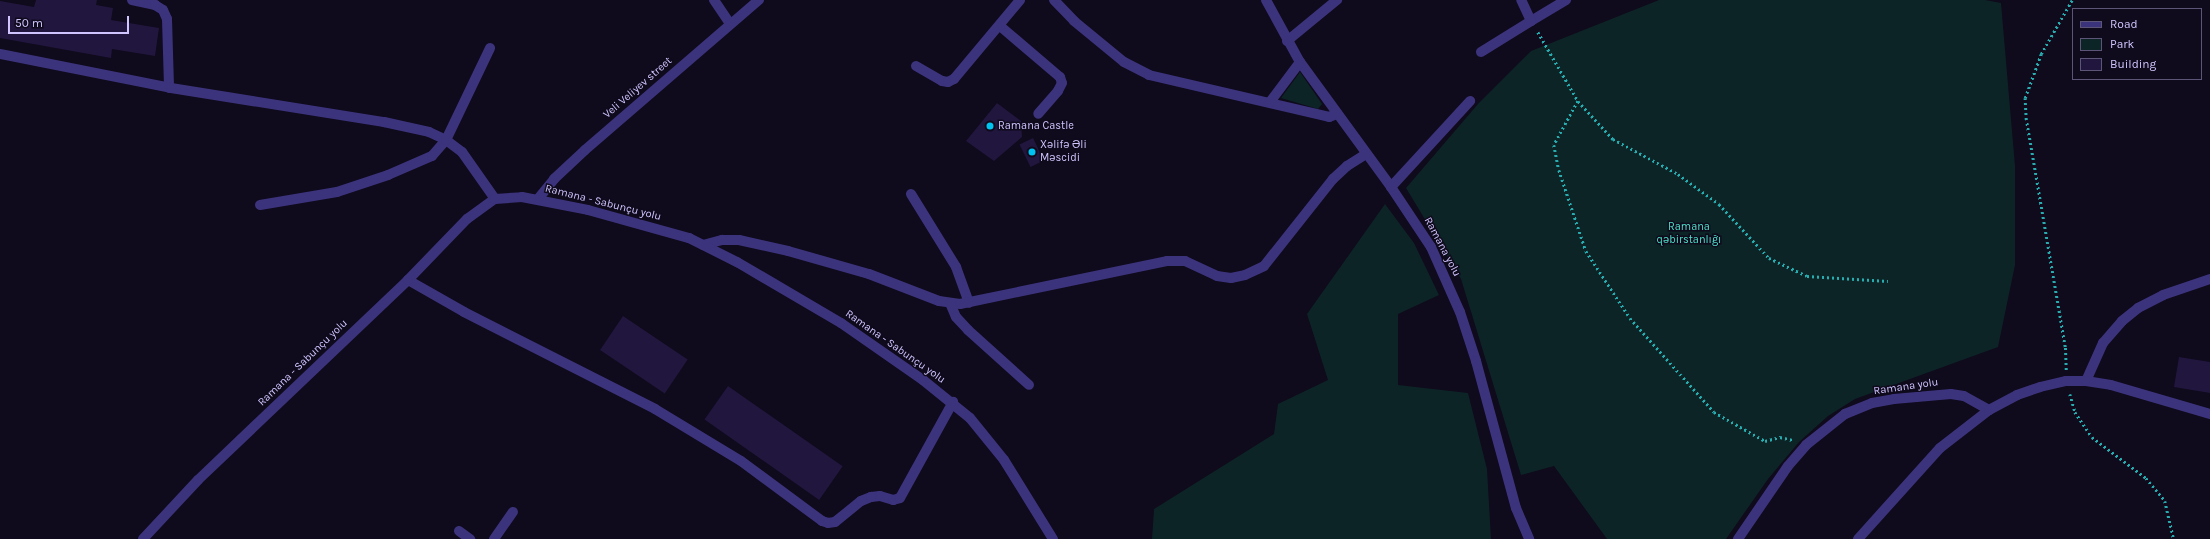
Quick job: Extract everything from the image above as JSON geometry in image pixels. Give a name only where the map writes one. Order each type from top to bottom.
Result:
[{"type":"street","points":[[132,0],[156,5],[163,10],[167,19],[169,88]]},
{"type":"street","points":[[714,0],[730,24]]},
{"type":"street","name":"Veli Veliyev street","points":[[538,199],[554,179],[585,150],[759,0]]},
{"type":"street","points":[[916,66],[948,82],[954,79],[1000,26],[1020,0]]},
{"type":"street","points":[[1054,0],[1074,20],[1134,69],[1149,75],[1270,102],[1328,117],[1337,114]]},
{"type":"street","name":"Ramana yolu","points":[[1266,0],[1287,42],[1300,62],[1391,187],[1431,248],[1460,312],[1476,361],[1518,513],[1529,539]]},
{"type":"street","points":[[1287,42],[1337,0]]},
{"type":"street","points":[[1521,0],[1531,21]]},
{"type":"street","points":[[1481,52],[1566,0]]},
{"type":"street","points":[[1000,26],[1060,77],[1062,83],[1058,91],[1038,114]]},
{"type":"street","points":[[260,205],[337,192],[388,175],[432,156],[446,140],[490,48]]},
{"type":"street","points":[[0,54],[169,88],[384,122],[429,132],[446,140],[462,152],[495,199]]},
{"type":"street","points":[[1270,102],[1300,62]]},
{"type":"street","points":[[1391,187],[1470,101]]},
{"type":"street","points":[[703,245],[722,240],[739,240],[788,251],[870,274],[950,303],[969,303],[1167,261],[1185,261],[1217,276],[1245,275],[1264,266],[1334,179],[1366,154]]},
{"type":"street","points":[[911,194],[956,267],[969,303]]},
{"type":"street","name":"Ramana - Sabunçu yolu","points":[[143,539],[198,480],[408,280],[467,219],[495,199],[516,197],[538,199],[668,231],[703,245],[737,262],[841,323],[953,402],[970,418],[1004,460],[1053,539]]},
{"type":"street","points":[[2086,381],[2103,343],[2122,320],[2138,308],[2163,295],[2210,279]]},
{"type":"street","points":[[408,280],[464,312],[655,409],[741,461],[819,519],[828,523],[835,522],[861,501],[871,497],[880,496],[893,500],[900,498],[953,402]]},
{"type":"street","points":[[950,303],[956,317],[968,330],[1029,385]]},
{"type":"street","points":[[1858,539],[1940,448],[1989,410],[2017,395],[2066,381],[2086,381],[2111,385],[2210,414]]},
{"type":"street","name":"Ramana yolu","points":[[1738,539],[1788,466],[1806,445],[1845,414],[1872,403],[1894,398],[1951,394],[1964,396],[1989,410]]},
{"type":"street","points":[[494,539],[514,512]]},
{"type":"street","points":[[459,531],[470,539]]},
{"type":"path","points":[[2072,0],[2041,54],[2025,98],[2026,120],[2065,347],[2066,381],[2075,412],[2092,437],[2146,478],[2164,501],[2174,539]]},
{"type":"path","points":[[1531,21],[1578,101],[1613,139],[1678,174],[1719,204],[1769,258],[1807,276],[1888,281]]},
{"type":"path","points":[[1578,101],[1554,145],[1559,170],[1586,251],[1630,318],[1714,412],[1765,441],[1785,437],[1806,445]]},
{"type":"green space","name":"Ramana qəbirstanlığı","points":[[1659,0],[1985,0],[2001,3],[2015,166],[2015,265],[1998,347],[1855,399],[1828,416],[1799,442],[1768,479],[1726,539],[1607,539],[1554,466],[1521,475],[1461,279],[1406,188],[1478,104],[1531,51]]},
{"type":"green space","points":[[1300,72],[1322,104],[1318,109],[1281,98]]},
{"type":"green space","points":[[1385,204],[1414,243],[1439,295],[1398,314],[1398,385],[1468,393],[1487,469],[1491,539],[1152,539],[1154,509],[1274,434],[1278,404],[1328,380],[1307,314]]},
{"type":"building","points":[[36,0],[97,0],[96,5],[113,8],[111,20],[159,28],[155,56],[112,49],[111,58],[0,38],[0,1],[34,7]]},
{"type":"building","points":[[997,103],[1021,121],[1022,137],[994,161],[966,141]]},
{"type":"building","points":[[1033,138],[1044,160],[1030,167],[1020,145]]},
{"type":"building","points":[[623,316],[688,360],[665,394],[600,350]]},
{"type":"building","points":[[2179,357],[2210,362],[2210,393],[2174,387]]},
{"type":"building","points":[[728,386],[843,466],[819,500],[704,420]]},
{"type":"place","name":"Ramana Castle","points":[[990,126]]},
{"type":"place","name":"Xəlifə Əli Məscidi","points":[[1032,152]]}]
